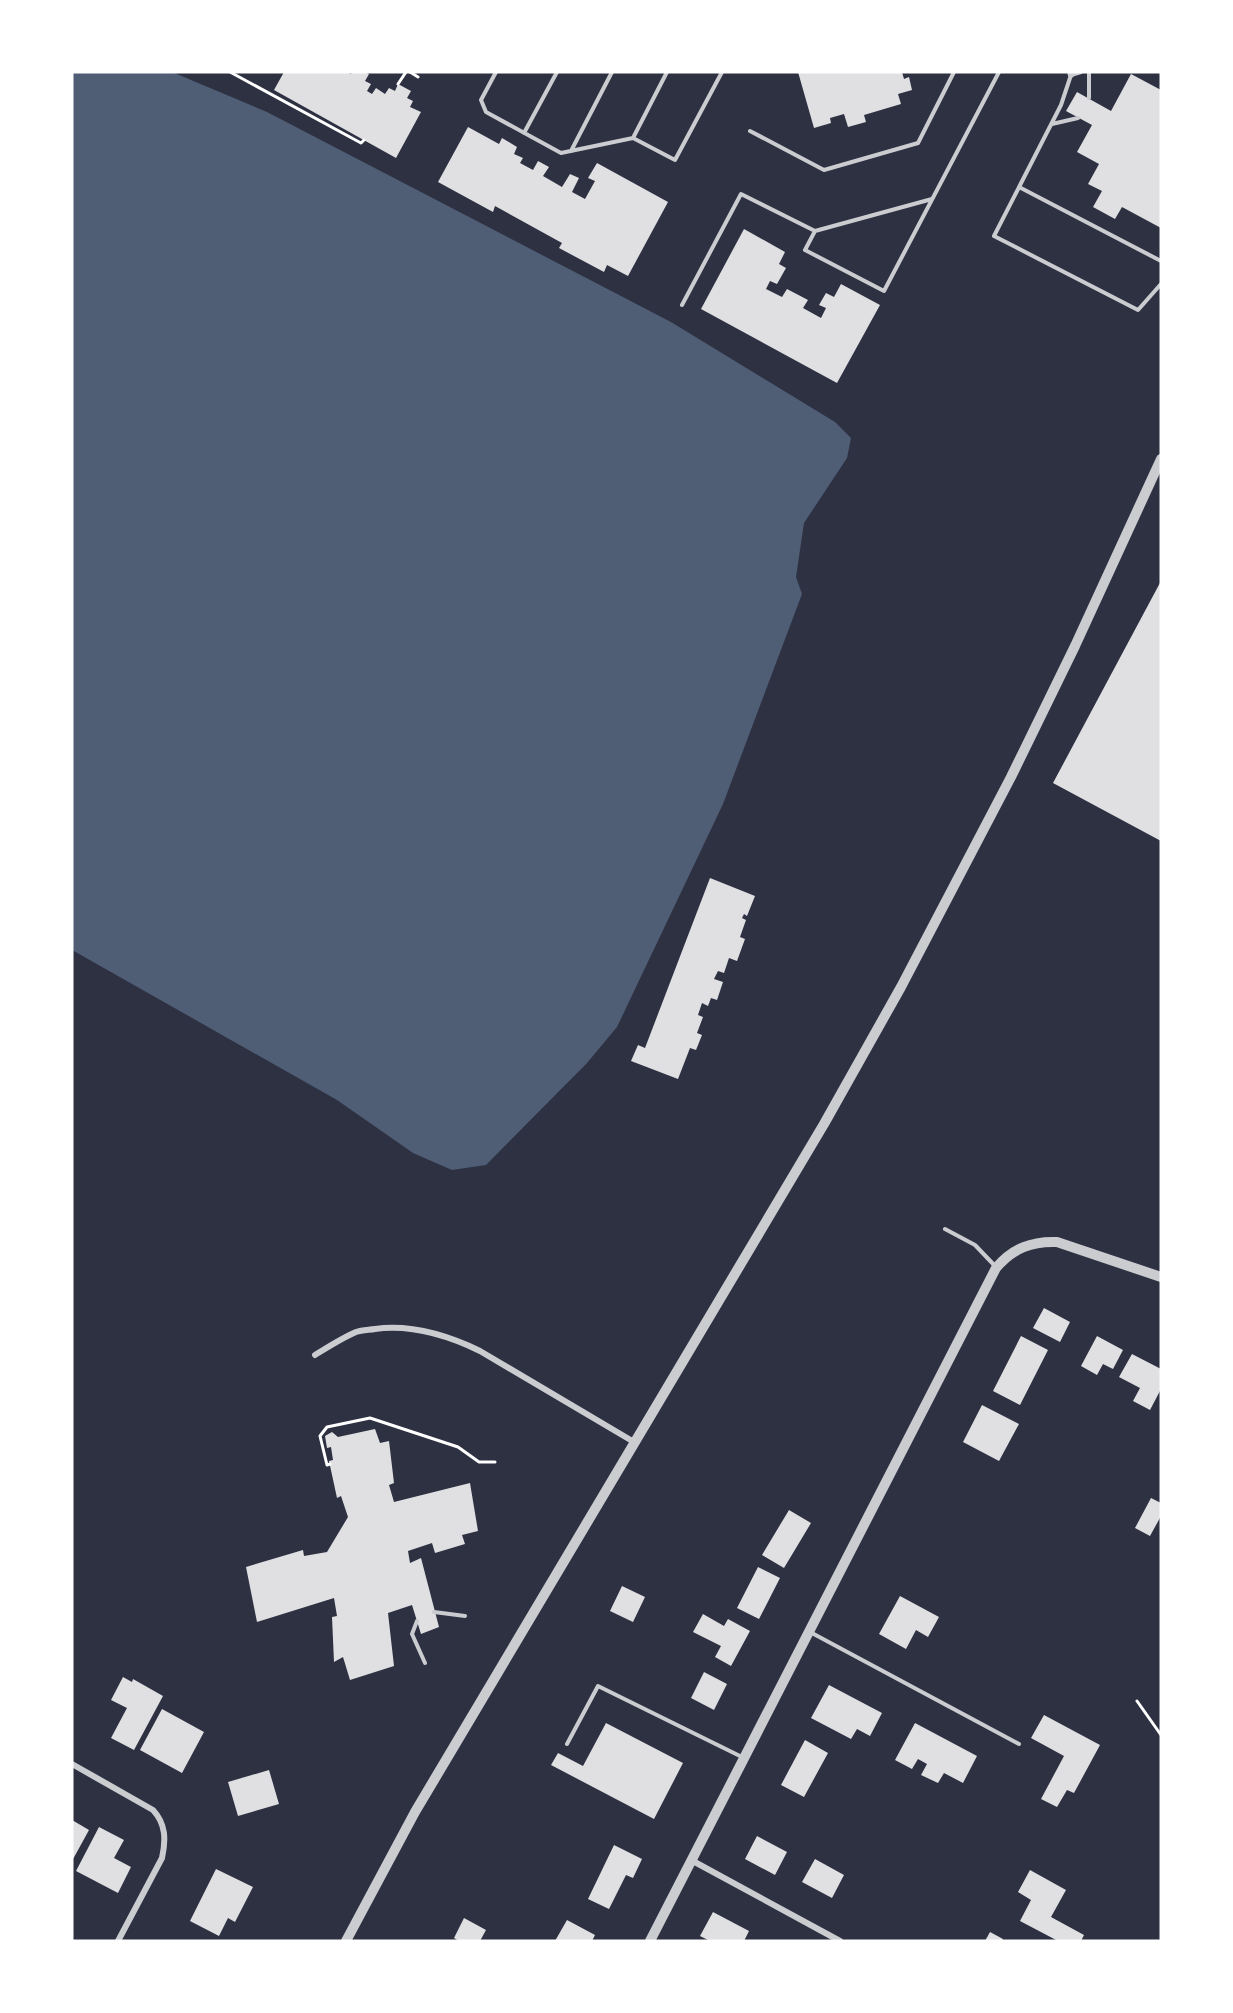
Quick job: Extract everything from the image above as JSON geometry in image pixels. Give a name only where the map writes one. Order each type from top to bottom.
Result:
[{"type":"street","points":[[346,1941],[415,1812],[824,1124],[901,987],[1011,777],[1075,646],[1161,459]]},
{"type":"street","points":[[650,1941],[996,1268],[1005,1257],[1026,1245],[1043,1241],[1071,1245],[1161,1277]]},
{"type":"street","points":[[315,1355],[357,1332],[400,1328],[433,1333],[457,1340],[480,1351],[634,1442]]},
{"type":"street","points":[[72,1764],[153,1810],[164,1830],[165,1843],[162,1858],[118,1941]]},
{"type":"street","points":[[691,1860],[840,1941]]},
{"type":"lane","points":[[496,72],[480,100],[486,112],[561,153],[633,138],[675,160],[722,72]]},
{"type":"lane","points":[[524,133],[557,72]]},
{"type":"lane","points":[[571,151],[612,72]]},
{"type":"lane","points":[[633,138],[667,72]]},
{"type":"lane","points":[[815,231],[805,250],[884,291],[999,72]]},
{"type":"lane","points":[[1081,72],[1071,73],[1061,105],[994,236],[1138,310],[1161,284]]},
{"type":"lane","points":[[1089,72],[1089,98]]},
{"type":"lane","points":[[750,131],[824,170],[918,143],[952,74]]},
{"type":"lane","points":[[1051,124],[1078,118]]},
{"type":"lane","points":[[1019,187],[1161,261]]},
{"type":"lane","points":[[681,305],[741,194],[815,231],[932,199]]},
{"type":"lane","points":[[945,1229],[975,1245],[996,1268]]},
{"type":"lane","points":[[434,1612],[465,1616]]},
{"type":"lane","points":[[417,1621],[412,1634],[425,1663]]},
{"type":"lane","points":[[810,1632],[1019,1744]]},
{"type":"lane","points":[[567,1744],[598,1686],[744,1758]]},
{"type":"path","points":[[230,72],[303,109],[361,143],[364,140]]},
{"type":"path","points":[[398,84],[408,72],[418,77]]},
{"type":"path","points":[[330,1464],[327,1465],[320,1436],[327,1427],[370,1418],[458,1447],[479,1462],[495,1462]]},
{"type":"path","points":[[1137,1701],[1161,1735]]},
{"type":"water","points":[[72,72],[172,72],[267,112],[671,322],[835,422],[851,438],[847,458],[804,523],[796,577],[802,594],[723,804],[617,1027],[587,1063],[486,1165],[452,1170],[413,1153],[337,1100],[72,950]]},
{"type":"building","points":[[284,72],[348,72],[351,74],[352,72],[365,72],[369,74],[365,81],[371,84],[367,91],[372,94],[376,88],[385,94],[389,88],[395,91],[398,84],[411,91],[407,98],[413,101],[410,107],[421,112],[396,158],[274,90]]},
{"type":"building","points":[[798,72],[902,72],[904,79],[909,77],[912,90],[898,94],[901,104],[864,115],[866,122],[848,127],[844,114],[830,118],[831,123],[814,128]]},
{"type":"building","points":[[1131,74],[1161,90],[1161,228],[1122,207],[1115,219],[1093,207],[1102,191],[1088,184],[1099,164],[1077,152],[1092,125],[1066,111],[1077,92],[1111,111]]},
{"type":"building","points":[[468,127],[499,144],[502,138],[517,147],[514,154],[523,158],[520,163],[533,170],[538,161],[549,167],[543,176],[562,187],[570,174],[579,178],[572,192],[585,199],[595,181],[588,178],[597,163],[668,202],[628,276],[607,265],[604,272],[559,248],[562,243],[495,206],[493,212],[438,182]]},
{"type":"building","points":[[744,229],[785,252],[779,264],[786,268],[777,284],[770,281],[766,289],[782,297],[787,289],[808,300],[803,308],[821,318],[826,308],[819,305],[826,293],[834,297],[841,284],[880,305],[837,383],[701,309]]},
{"type":"building","points":[[1161,581],[1161,841],[1053,783]]},
{"type":"building","points":[[710,878],[755,896],[747,916],[744,914],[742,918],[746,920],[740,937],[745,939],[737,961],[729,958],[724,973],[718,971],[714,979],[723,982],[717,1000],[711,998],[708,1006],[702,1003],[698,1015],[703,1017],[697,1033],[702,1035],[696,1050],[690,1048],[678,1079],[631,1061],[638,1045],[645,1048]]},
{"type":"building","points":[[1044,1308],[1070,1322],[1060,1342],[1033,1328]]},
{"type":"building","points":[[1021,1336],[1048,1350],[1020,1405],[993,1391]]},
{"type":"building","points":[[1097,1336],[1123,1350],[1113,1369],[1103,1364],[1097,1375],[1081,1366]]},
{"type":"building","points":[[1132,1354],[1161,1369],[1161,1389],[1150,1410],[1133,1401],[1140,1388],[1119,1377]]},
{"type":"building","points":[[982,1405],[1019,1424],[999,1461],[963,1442]]},
{"type":"building","points":[[375,1429],[380,1443],[389,1441],[394,1483],[389,1485],[394,1502],[470,1483],[478,1531],[462,1535],[465,1544],[435,1553],[432,1543],[408,1551],[410,1563],[421,1558],[439,1627],[421,1634],[412,1605],[388,1613],[394,1666],[350,1680],[343,1657],[334,1662],[332,1617],[337,1616],[334,1598],[257,1622],[246,1567],[303,1550],[304,1556],[327,1552],[348,1517],[341,1496],[337,1498],[329,1461],[333,1460],[331,1447],[327,1448],[325,1436],[332,1432],[338,1437]]},
{"type":"building","points":[[1151,1498],[1161,1503],[1161,1516],[1150,1536],[1135,1528]]},
{"type":"building","points":[[789,1510],[811,1523],[784,1568],[762,1555]]},
{"type":"building","points":[[758,1567],[780,1578],[759,1619],[737,1608]]},
{"type":"building","points":[[622,1586],[645,1597],[633,1622],[610,1611]]},
{"type":"building","points":[[900,1596],[939,1617],[928,1637],[916,1630],[906,1649],[879,1634]]},
{"type":"building","points":[[703,1614],[724,1626],[728,1619],[750,1631],[731,1666],[715,1657],[721,1646],[693,1632]]},
{"type":"building","points":[[704,1672],[727,1684],[714,1710],[691,1698]]},
{"type":"building","points":[[123,1677],[132,1682],[133,1679],[163,1696],[134,1750],[111,1738],[127,1708],[111,1700]]},
{"type":"building","points":[[829,1685],[882,1713],[870,1736],[857,1729],[851,1739],[811,1718]]},
{"type":"building","points":[[162,1709],[204,1732],[182,1773],[140,1750]]},
{"type":"building","points":[[1044,1715],[1100,1745],[1074,1793],[1067,1790],[1057,1807],[1041,1799],[1064,1756],[1031,1738]]},
{"type":"building","points":[[606,1723],[683,1763],[654,1819],[551,1765],[558,1753],[583,1766]]},
{"type":"building","points":[[915,1723],[977,1756],[963,1783],[944,1773],[938,1783],[921,1775],[927,1764],[918,1759],[912,1769],[895,1760]]},
{"type":"building","points":[[805,1740],[828,1753],[804,1797],[781,1785]]},
{"type":"building","points":[[269,1770],[279,1804],[238,1816],[228,1782]]},
{"type":"building","points":[[72,1820],[89,1830],[72,1861]]},
{"type":"building","points":[[99,1827],[124,1840],[114,1858],[131,1867],[118,1893],[76,1871]]},
{"type":"building","points":[[757,1836],[787,1852],[775,1875],[745,1859]]},
{"type":"building","points":[[614,1845],[642,1859],[633,1878],[626,1875],[609,1909],[588,1899]]},
{"type":"building","points":[[815,1859],[844,1875],[832,1898],[802,1882]]},
{"type":"building","points":[[216,1869],[253,1887],[235,1922],[228,1918],[219,1936],[190,1921]]},
{"type":"building","points":[[1030,1870],[1066,1890],[1051,1917],[1084,1935],[1081,1941],[1058,1941],[1020,1921],[1031,1900],[1018,1892]]},
{"type":"building","points":[[713,1912],[749,1931],[744,1941],[710,1941],[700,1936]]},
{"type":"building","points":[[464,1918],[486,1930],[480,1941],[459,1941],[454,1938]]},
{"type":"building","points":[[567,1920],[595,1935],[592,1941],[555,1941]]},
{"type":"building","points":[[990,1932],[1003,1939],[1002,1941],[985,1941]]}]
